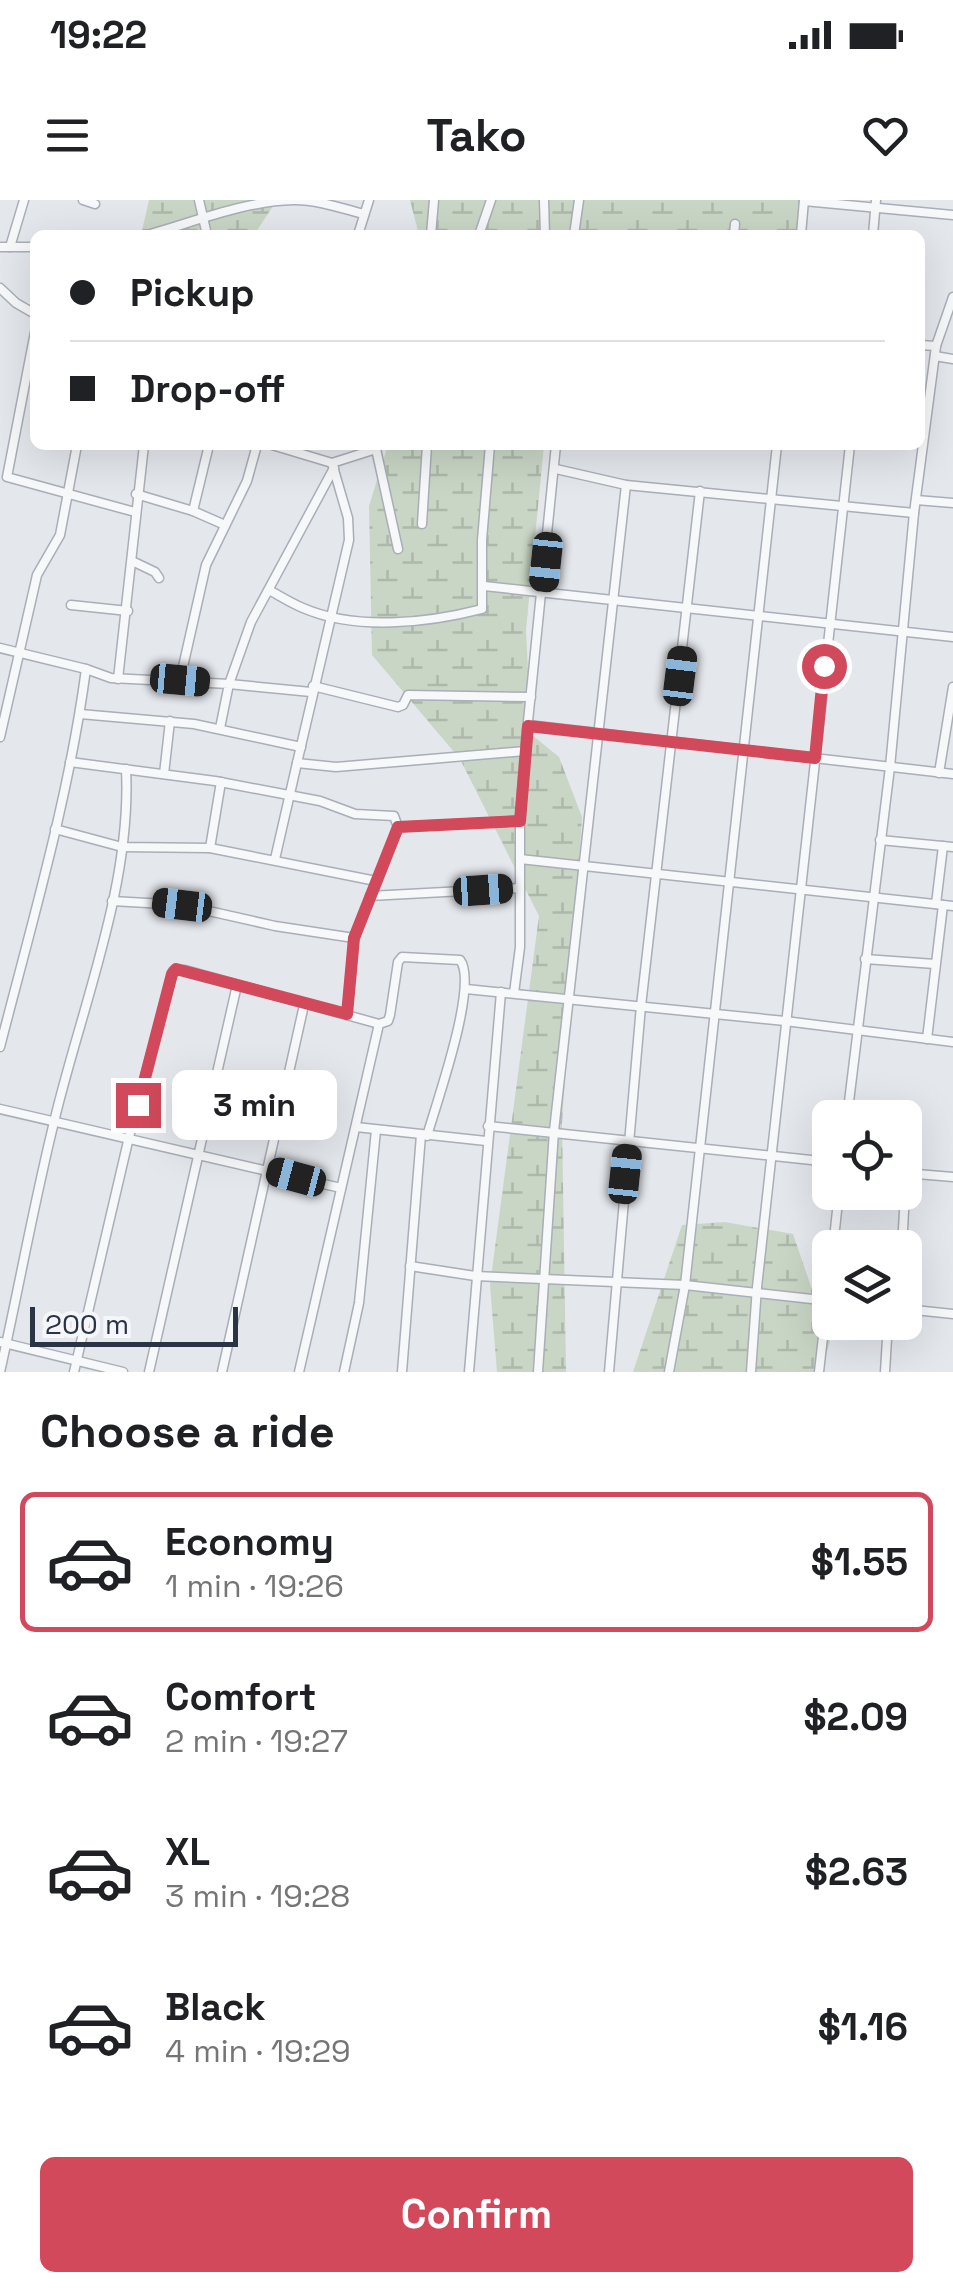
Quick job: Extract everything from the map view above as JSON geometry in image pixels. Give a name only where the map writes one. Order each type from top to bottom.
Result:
[{"type":"street","points":[[5,247],[24,200]]},
{"type":"street","points":[[83,200],[95,204]]},
{"type":"street","points":[[199,200],[205,230]]},
{"type":"street","points":[[176,230],[202,219],[290,200],[319,201],[364,214]]},
{"type":"street","points":[[359,230],[368,200]]},
{"type":"street","points":[[432,230],[434,200]]},
{"type":"street","points":[[481,230],[491,200]]},
{"type":"street","points":[[544,200],[545,230]]},
{"type":"street","points":[[575,230],[579,200]]},
{"type":"street","points":[[801,230],[804,201],[876,204],[953,215]]},
{"type":"street","points":[[873,230],[876,204]]},
{"type":"street","points":[[734,230],[735,224]]},
{"type":"street","points":[[0,288],[30,311]]},
{"type":"street","points":[[925,432],[936,346],[953,297]]},
{"type":"street","points":[[925,345],[936,346]]},
{"type":"street","points":[[30,355],[4,476],[135,512]]},
{"type":"street","points":[[935,356],[953,359]]},
{"type":"street","points":[[0,737],[37,575],[58,542],[76,450]]},
{"type":"street","points":[[118,679],[143,450]]},
{"type":"street","points":[[193,511],[209,450]]},
{"type":"street","points":[[180,680],[199,591],[252,468],[256,450]]},
{"type":"street","points":[[287,450],[333,466]]},
{"type":"street","points":[[220,728],[245,637],[333,466],[370,450]]},
{"type":"street","points":[[378,450],[398,549]]},
{"type":"street","points":[[422,524],[427,450]]},
{"type":"street","points":[[269,590],[305,609],[368,621],[450,616],[482,609],[482,540],[490,450]]},
{"type":"street","points":[[514,993],[520,947],[520,821],[525,751],[556,450]]},
{"type":"street","points":[[670,1372],[684,1285],[776,450]]},
{"type":"street","points":[[751,1372],[756,1292],[849,450]]},
{"type":"street","points":[[849,1100],[890,766],[923,450]]},
{"type":"street","points":[[275,859],[349,533],[333,466]]},
{"type":"street","points":[[556,469],[626,486],[914,514]]},
{"type":"street","points":[[538,1372],[554,1131],[626,486]]},
{"type":"street","points":[[609,1372],[641,1006],[700,491]]},
{"type":"street","points":[[136,494],[225,524]]},
{"type":"street","points":[[916,500],[953,503]]},
{"type":"street","points":[[132,560],[160,578]]},
{"type":"street","points":[[484,586],[953,637]]},
{"type":"street","points":[[71,605],[128,611]]},
{"type":"street","points":[[0,648],[118,679],[312,689],[398,707],[408,695],[531,696]]},
{"type":"street","points":[[0,1048],[56,829],[86,668]]},
{"type":"street","points":[[939,773],[953,687]]},
{"type":"street","points":[[80,714],[220,728],[301,746]]},
{"type":"street","points":[[164,774],[170,721]]},
{"type":"street","points":[[528,726],[953,774]]},
{"type":"street","points":[[297,763],[336,767],[525,751]]},
{"type":"street","points":[[70,762],[221,782],[340,806],[355,814],[394,816],[398,827],[354,938],[347,1014]]},
{"type":"street","points":[[0,1372],[3,1343],[54,1120],[112,901],[128,811],[126,769]]},
{"type":"street","points":[[210,848],[221,782]]},
{"type":"street","points":[[398,827],[520,821]]},
{"type":"street","points":[[56,829],[122,847],[210,848],[376,881]]},
{"type":"street","points":[[880,840],[948,847],[927,1039]]},
{"type":"street","points":[[520,859],[944,905]]},
{"type":"street","points":[[370,896],[520,888]]},
{"type":"street","points":[[112,901],[192,906],[275,926],[354,938]]},
{"type":"street","points":[[74,1372],[173,971],[186,970],[379,1024],[390,1015],[398,958],[460,960],[465,966],[466,989],[424,1136],[402,1372]]},
{"type":"street","points":[[865,959],[935,964]]},
{"type":"street","points":[[149,1372],[237,986]]},
{"type":"street","points":[[466,989],[953,1042]]},
{"type":"street","points":[[469,1372],[500,992]]},
{"type":"street","points":[[222,1372],[304,1004]]},
{"type":"street","points":[[298,1372],[379,1024]]},
{"type":"street","points":[[0,1109],[341,1188]]},
{"type":"street","points":[[488,1126],[812,1160]]},
{"type":"street","points":[[356,1127],[486,1142]]},
{"type":"street","points":[[344,1372],[359,1303],[376,1130]]},
{"type":"street","points":[[922,1174],[953,1177]]},
{"type":"street","points":[[410,1266],[476,1276],[684,1285],[812,1299]]},
{"type":"street","points":[[922,1311],[953,1314]]},
{"type":"street","points":[[819,1372],[824,1340]]},
{"type":"street","points":[[885,1372],[887,1340]]},
{"type":"street","points":[[3,1343],[123,1372]]},
{"type":"green space","points":[[149,200],[277,200],[257,230],[142,230]]},
{"type":"green space","points":[[410,200],[802,200],[805,230],[418,230]]},
{"type":"green space","points":[[386,450],[544,450],[526,630],[530,709],[527,731],[559,757],[582,817],[562,1123],[566,1372],[497,1372],[490,1285],[539,916],[460,759],[372,655],[369,506]]},
{"type":"green space","points":[[725,1222],[793,1234],[812,1289],[812,1340],[830,1342],[820,1372],[633,1372],[682,1225]]},
{"type":"route","points":[[138,1105],[176,969],[347,1014],[354,938],[398,827],[520,821],[528,726],[815,758],[824,666]]}]
